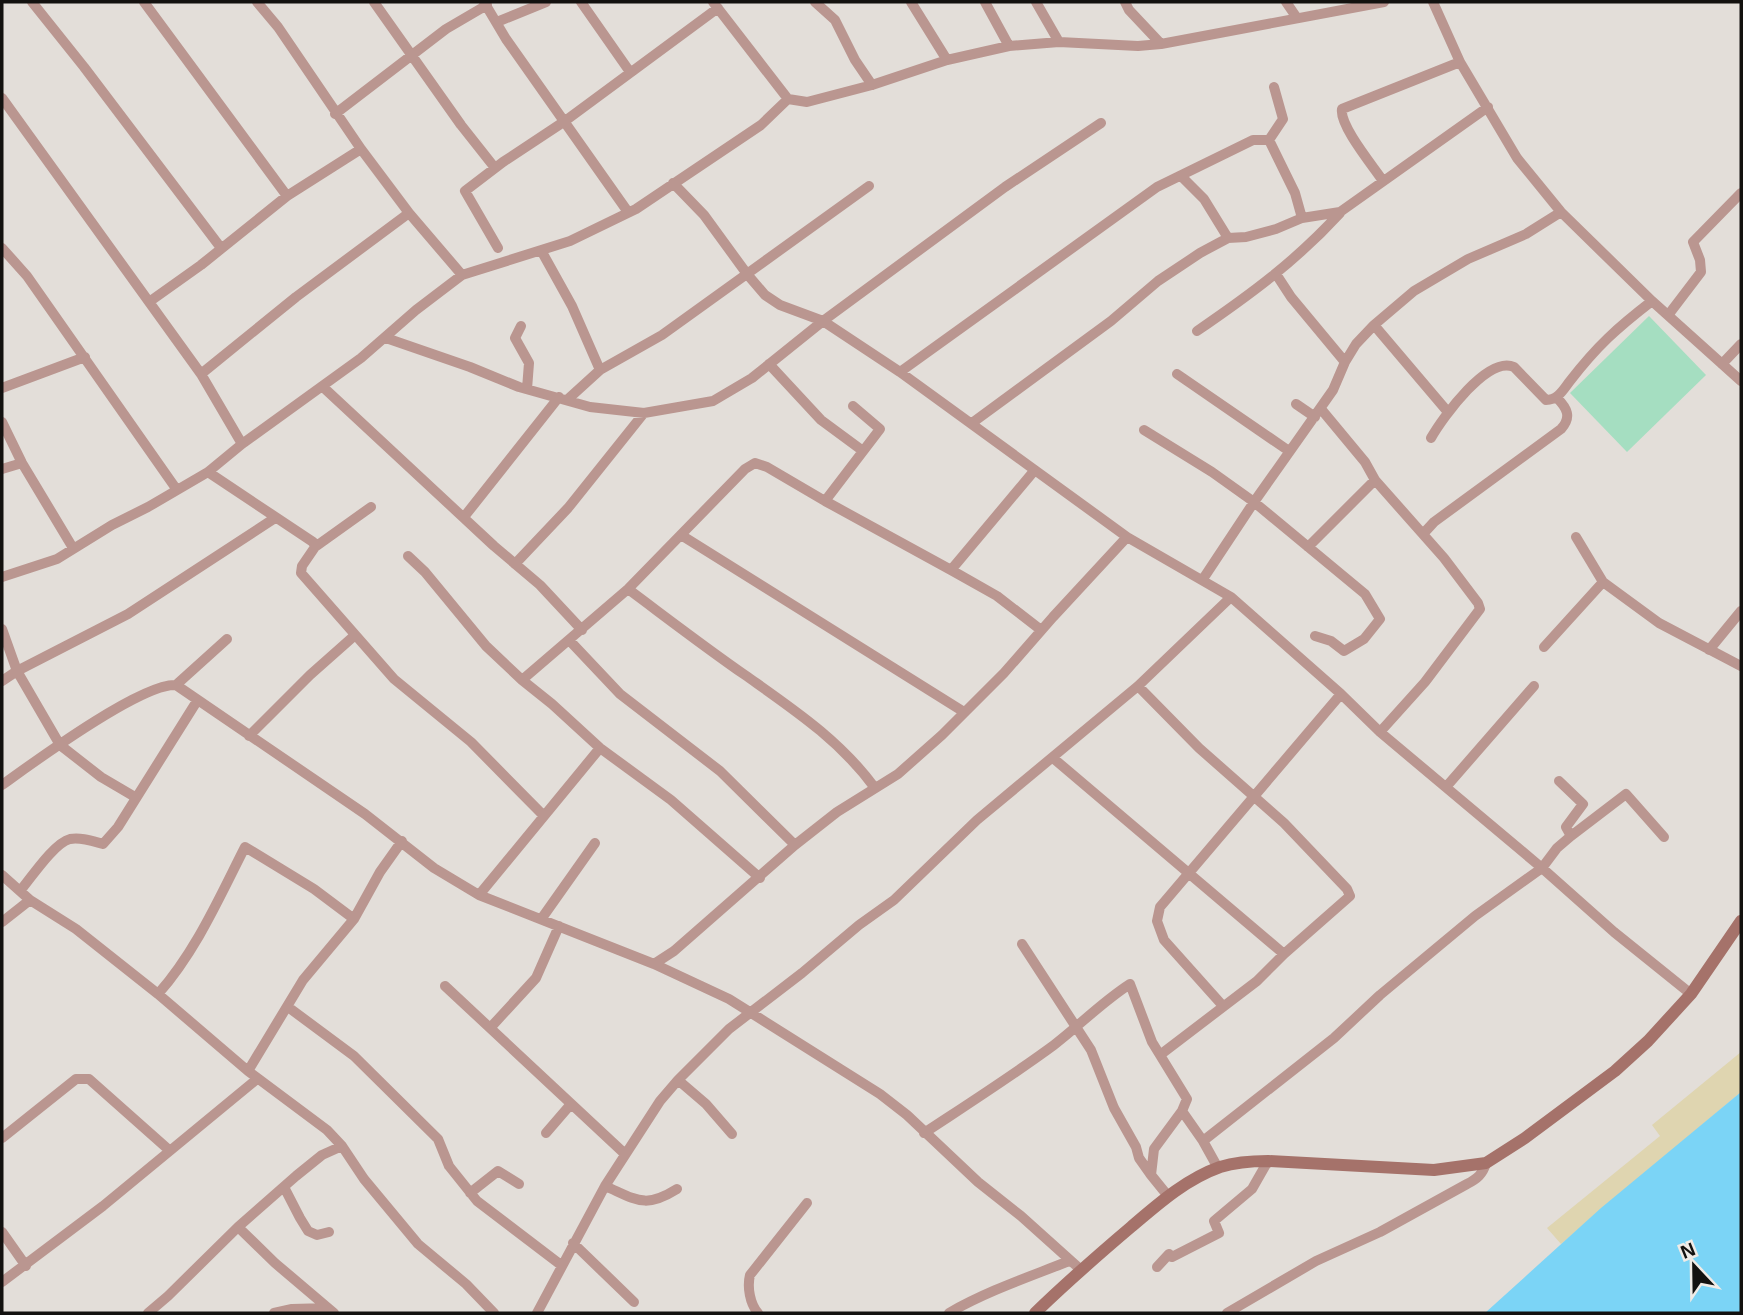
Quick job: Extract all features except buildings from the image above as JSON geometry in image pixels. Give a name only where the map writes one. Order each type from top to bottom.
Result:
[{"type":"street","points":[[32,2],[220,248]]},
{"type":"street","points":[[144,2],[287,196]]},
{"type":"street","points":[[257,2],[278,27],[360,149],[409,214],[462,275]]},
{"type":"street","points":[[373,2],[495,168]]},
{"type":"street","points":[[497,22],[546,2]]},
{"type":"street","points":[[581,2],[630,72]]},
{"type":"street","points":[[815,2],[835,20],[855,60],[872,85]]},
{"type":"street","points":[[911,2],[947,60]]},
{"type":"street","points":[[985,2],[1009,46]]},
{"type":"street","points":[[1036,2],[1059,42]]},
{"type":"street","points":[[1125,2],[1129,10],[1161,44]]},
{"type":"street","points":[[1286,2],[1297,18]]},
{"type":"street","points":[[498,248],[465,191],[565,121],[715,5],[788,99],[807,102],[872,85],[947,60],[1009,46],[1059,42],[1138,46],[1161,44],[1384,2]]},
{"type":"street","points":[[1433,2],[1460,62],[1517,158],[1561,212],[1652,301],[1741,381]]},
{"type":"street","points":[[335,114],[485,3],[506,39],[628,212]]},
{"type":"street","points":[[1383,181],[1341,116],[1342,109],[1460,62]]},
{"type":"street","points":[[1269,140],[1283,120],[1274,88]]},
{"type":"street","points":[[2,577],[57,559],[208,472],[242,444],[323,387],[462,275],[570,242],[628,212],[761,125],[788,99]]},
{"type":"street","points":[[3,103],[201,374],[242,444]]},
{"type":"street","points":[[1197,331],[1276,274],[1310,245],[1340,212],[1488,107]]},
{"type":"street","points":[[386,338],[527,389],[590,407],[644,413],[713,401],[752,378],[823,321],[1005,187],[1101,123]]},
{"type":"street","points":[[900,372],[1157,187],[1253,140],[1269,140]]},
{"type":"street","points":[[1269,140],[1295,193],[1302,218]]},
{"type":"street","points":[[149,302],[287,196],[360,149]]},
{"type":"street","points":[[1181,176],[1204,199],[1228,238]]},
{"type":"street","points":[[673,183],[704,215],[765,295],[780,305],[823,321],[972,423],[1127,537],[1231,597],[1380,732],[1542,867],[1614,932],[1691,994]]},
{"type":"street","points":[[464,517],[563,398],[600,370],[662,335],[869,186]]},
{"type":"street","points":[[1668,314],[1701,272],[1700,260],[1693,243],[1741,193]]},
{"type":"street","points":[[972,423],[1111,321],[1158,281],[1200,253],[1228,238],[1245,237],[1276,229],[1302,218],[1340,212]]},
{"type":"street","points":[[1203,579],[1289,451],[1318,413],[1341,376],[1345,362],[1356,344],[1374,324],[1414,291],[1468,259],[1526,234],[1561,212]]},
{"type":"street","points":[[201,374],[296,297],[409,214]]},
{"type":"street","points":[[2,248],[27,276],[86,357],[177,490]]},
{"type":"street","points":[[542,251],[572,306],[600,370]]},
{"type":"street","points":[[1276,274],[1291,297],[1345,362]]},
{"type":"street","points":[[1431,438],[1447,411],[1493,368],[1508,364],[1546,400],[1557,398],[1595,349],[1652,301]]},
{"type":"street","points":[[1374,324],[1447,411]]},
{"type":"street","points":[[521,326],[515,338],[529,363],[527,389]]},
{"type":"street","points":[[1722,364],[1741,344]]},
{"type":"street","points":[[2,388],[86,357]]},
{"type":"street","points":[[769,364],[821,420],[863,451]]},
{"type":"street","points":[[1177,374],[1289,451]]},
{"type":"street","points":[[323,387],[540,585],[582,630]]},
{"type":"street","points":[[1423,534],[1434,522],[1561,429],[1568,414],[1567,408],[1557,398]]},
{"type":"street","points":[[1296,404],[1318,413],[1365,463],[1375,480],[1423,534],[1478,603],[1479,609],[1424,682],[1380,732]]},
{"type":"street","points":[[825,501],[880,429],[853,406]]},
{"type":"street","points":[[515,564],[568,508],[644,413]]},
{"type":"street","points":[[2,422],[22,463],[73,548]]},
{"type":"street","points":[[1144,430],[1254,502],[1365,593],[1380,619],[1364,639],[1344,652],[1331,641],[1315,636]]},
{"type":"street","points":[[2,469],[22,463]]},
{"type":"street","points":[[522,680],[628,589],[744,469],[755,463],[767,467],[997,596],[1041,630]]},
{"type":"street","points":[[951,570],[1034,471]]},
{"type":"street","points":[[208,472],[313,542],[315,547]]},
{"type":"street","points":[[1308,547],[1375,480]]},
{"type":"street","points":[[371,507],[315,547],[300,573],[394,679],[471,742],[543,815]]},
{"type":"street","points":[[2,681],[128,614],[275,518]]},
{"type":"street","points":[[681,535],[964,712]]},
{"type":"street","points":[[654,964],[674,951],[795,845],[837,812],[907,766],[942,735],[1004,673],[1127,537]]},
{"type":"street","points":[[1576,537],[1603,582],[1659,623],[1741,666]]},
{"type":"street","points":[[408,556],[425,572],[486,646],[522,680],[600,748],[671,800],[760,878]]},
{"type":"street","points":[[1544,647],[1603,582]]},
{"type":"street","points":[[628,589],[837,743],[861,768],[875,788]]},
{"type":"street","points":[[537,1313],[605,1186],[660,1101],[678,1080],[729,1029],[894,900],[977,820],[1138,686],[1231,597]]},
{"type":"street","points":[[1710,650],[1741,611]]},
{"type":"street","points":[[2,629],[17,671],[60,744],[101,777],[135,797]]},
{"type":"street","points":[[249,736],[310,675],[354,636]]},
{"type":"street","points":[[176,685],[227,639]]},
{"type":"street","points":[[569,640],[620,694],[720,771],[795,845]]},
{"type":"street","points":[[2,785],[125,703],[167,684],[183,688],[197,701],[402,841],[434,867],[479,894],[654,964],[729,999],[880,1094],[1080,1269]]},
{"type":"street","points":[[1138,686],[1199,748],[1284,823],[1347,889],[1350,896],[1284,954],[1258,981],[1160,1055]]},
{"type":"street","points":[[1446,788],[1534,686]]},
{"type":"street","points":[[1223,1006],[1171,949],[1158,930],[1160,907],[1341,694]]},
{"type":"street","points":[[20,891],[53,851],[67,839],[83,838],[103,844],[118,827],[197,701]]},
{"type":"street","points":[[479,894],[600,748]]},
{"type":"street","points":[[1053,758],[1284,954]]},
{"type":"street","points":[[1559,781],[1583,804],[1566,827],[1571,836]]},
{"type":"street","points":[[1203,1141],[1334,1038],[1380,995],[1475,916],[1542,867],[1557,848],[1626,794],[1664,837]]},
{"type":"street","points":[[248,1071],[303,980],[354,919],[380,872],[402,841]]},
{"type":"street","points":[[542,918],[595,842]]},
{"type":"street","points":[[158,994],[182,965],[208,922],[245,847],[314,889],[354,919]]},
{"type":"street","points":[[2,875],[30,900],[76,929],[158,994],[257,1079],[327,1130],[418,1244],[466,1284],[494,1313]]},
{"type":"street","points":[[2,922],[30,900]]},
{"type":"street","points":[[1035,1313],[1080,1269],[1168,1196],[1218,1168],[1242,1162],[1268,1161],[1434,1170],[1486,1163],[1525,1138],[1615,1071],[1648,1041],[1691,994],[1741,921]]},
{"type":"street","points":[[491,1027],[536,978],[559,926]]},
{"type":"street","points":[[1022,944],[1091,1050],[1114,1108],[1131,1136],[1139,1158],[1168,1196]]},
{"type":"street","points":[[924,1133],[1077,1027],[1130,984],[1153,1042],[1187,1099],[1182,1111],[1154,1149],[1151,1175]]},
{"type":"street","points":[[445,986],[625,1154]]},
{"type":"street","points":[[288,1007],[354,1056],[438,1139],[449,1166],[477,1201],[561,1265]]},
{"type":"street","points":[[2,1138],[76,1079],[83,1078],[89,1079],[169,1150]]},
{"type":"street","points":[[2,1282],[26,1266],[257,1079]]},
{"type":"street","points":[[678,1080],[706,1104],[732,1134]]},
{"type":"street","points":[[546,1133],[571,1104]]},
{"type":"street","points":[[1182,1111],[1218,1168]]},
{"type":"street","points":[[148,1313],[284,1187],[322,1155],[342,1146]]},
{"type":"street","points":[[1157,1267],[1169,1254],[1172,1257],[1219,1233],[1214,1221],[1252,1189],[1268,1161]]},
{"type":"street","points":[[1227,1313],[1315,1261],[1380,1232],[1477,1178],[1486,1163]]},
{"type":"street","points":[[470,1192],[498,1171],[519,1185]]},
{"type":"street","points":[[605,1186],[637,1200],[650,1202],[660,1200],[677,1189]]},
{"type":"street","points":[[284,1187],[308,1231],[317,1235],[329,1232]]},
{"type":"street","points":[[758,1313],[747,1284],[750,1275],[807,1203]]},
{"type":"street","points":[[238,1227],[331,1311]]},
{"type":"street","points":[[2,1232],[26,1266]]},
{"type":"street","points":[[573,1243],[634,1302]]},
{"type":"street","points":[[949,1313],[971,1300],[1069,1261]]},
{"type":"street","points":[[274,1313],[292,1309],[331,1311]]},
{"type":"green space","points":[[1649,316],[1706,375],[1627,452],[1570,393]]},
{"type":"sand","points":[[1741,1052],[1741,1092],[1561,1244],[1547,1228],[1660,1136],[1652,1125]]},
{"type":"water","points":[[1741,1092],[1741,1313],[1485,1313],[1601,1208]]}]
